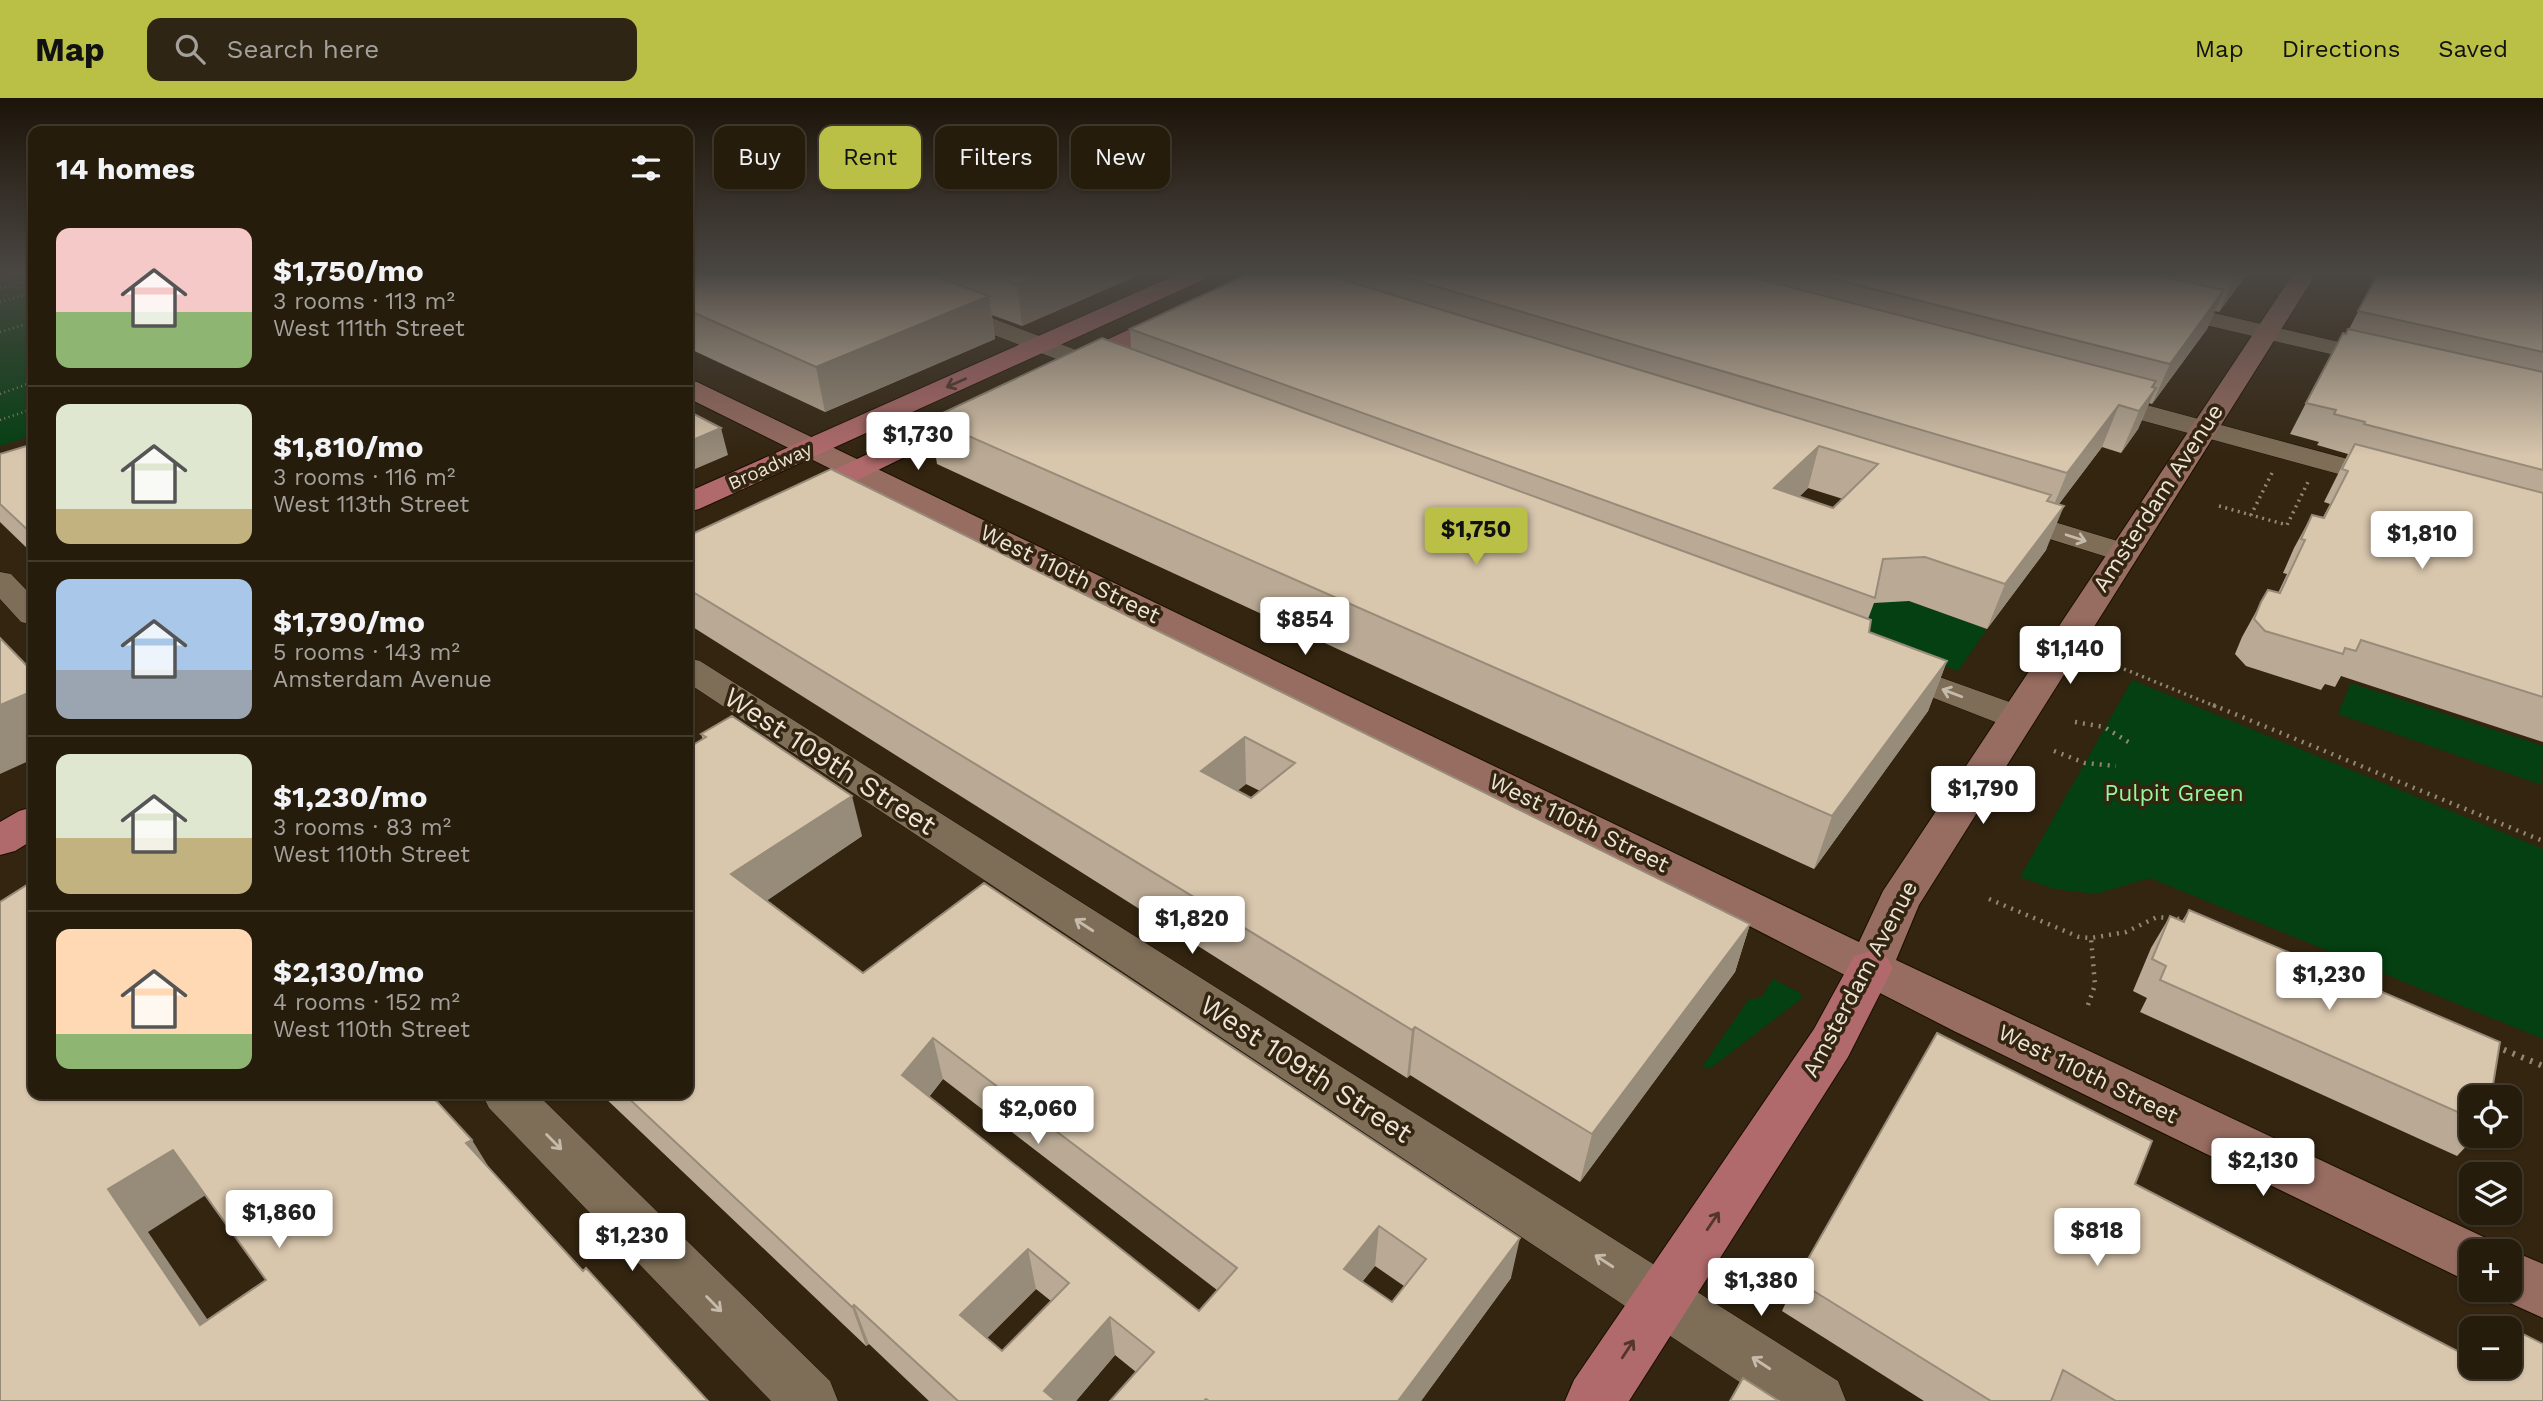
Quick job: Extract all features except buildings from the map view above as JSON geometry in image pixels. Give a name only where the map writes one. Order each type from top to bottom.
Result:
[{"type":"main road","name":"Broadway","points":[[693,501],[1063,335]]},
{"type":"main road","points":[[1043,380],[1136,335]]},
{"type":"main road","name":"Amsterdam Avenue","points":[[1595,1401],[1831,1043],[1870,968],[1891,913],[2265,335]]},
{"type":"main road","name":"West 110th Street","points":[[693,390],[1870,968],[2459,1252]]},
{"type":"main road","name":"Broadway","points":[[773,510],[1007,396]]},
{"type":"main road","points":[[0,820],[28,809]]},
{"type":"main road","points":[[0,841],[28,824]]},
{"type":"main road","points":[[2522,1282],[2543,1292]]},
{"type":"street","points":[[1014,335],[1133,380]]},
{"type":"street","points":[[2279,335],[2408,365]]},
{"type":"street","points":[[2077,394],[2412,485]]},
{"type":"street","points":[[1976,506],[2123,553]]},
{"type":"street","points":[[0,581],[28,610]]},
{"type":"street","points":[[1860,658],[2016,717]]},
{"type":"street","name":"West 109th Street","points":[[693,671],[1818,1401]]},
{"type":"street","points":[[511,1099],[810,1401]]},
{"type":"path","points":[[0,394],[28,384]]},
{"type":"path","points":[[0,420],[28,411]]},
{"type":"path","points":[[2251,515],[2277,462]]},
{"type":"path","points":[[2219,506],[2287,525],[2313,472]]},
{"type":"path","points":[[2124,668],[2543,841]]},
{"type":"path","points":[[2075,722],[2104,727],[2130,743]]},
{"type":"path","points":[[2054,751],[2085,763],[2116,766]]},
{"type":"path","points":[[1989,899],[2066,933],[2091,938],[2126,932],[2157,917],[2170,916],[2201,924]]},
{"type":"path","points":[[2088,1005],[2095,985],[2091,938]]},
{"type":"path","points":[[2493,1045],[2543,1066]]},
{"type":"green space","points":[[0,335],[28,335],[28,437],[0,446]]},
{"type":"green space","points":[[1872,588],[1987,629],[1958,671],[1862,635]]},
{"type":"green space","name":"Pulpit Green","points":[[2132,680],[2543,849],[2543,1039],[2150,878],[2096,894],[2054,889],[2020,877]]},
{"type":"green space","points":[[2351,683],[2543,746],[2542,785],[2338,714]]},
{"type":"green space","points":[[1773,979],[1800,993],[1802,998],[1711,1068],[1702,1067],[1749,999],[1761,998]]}]
